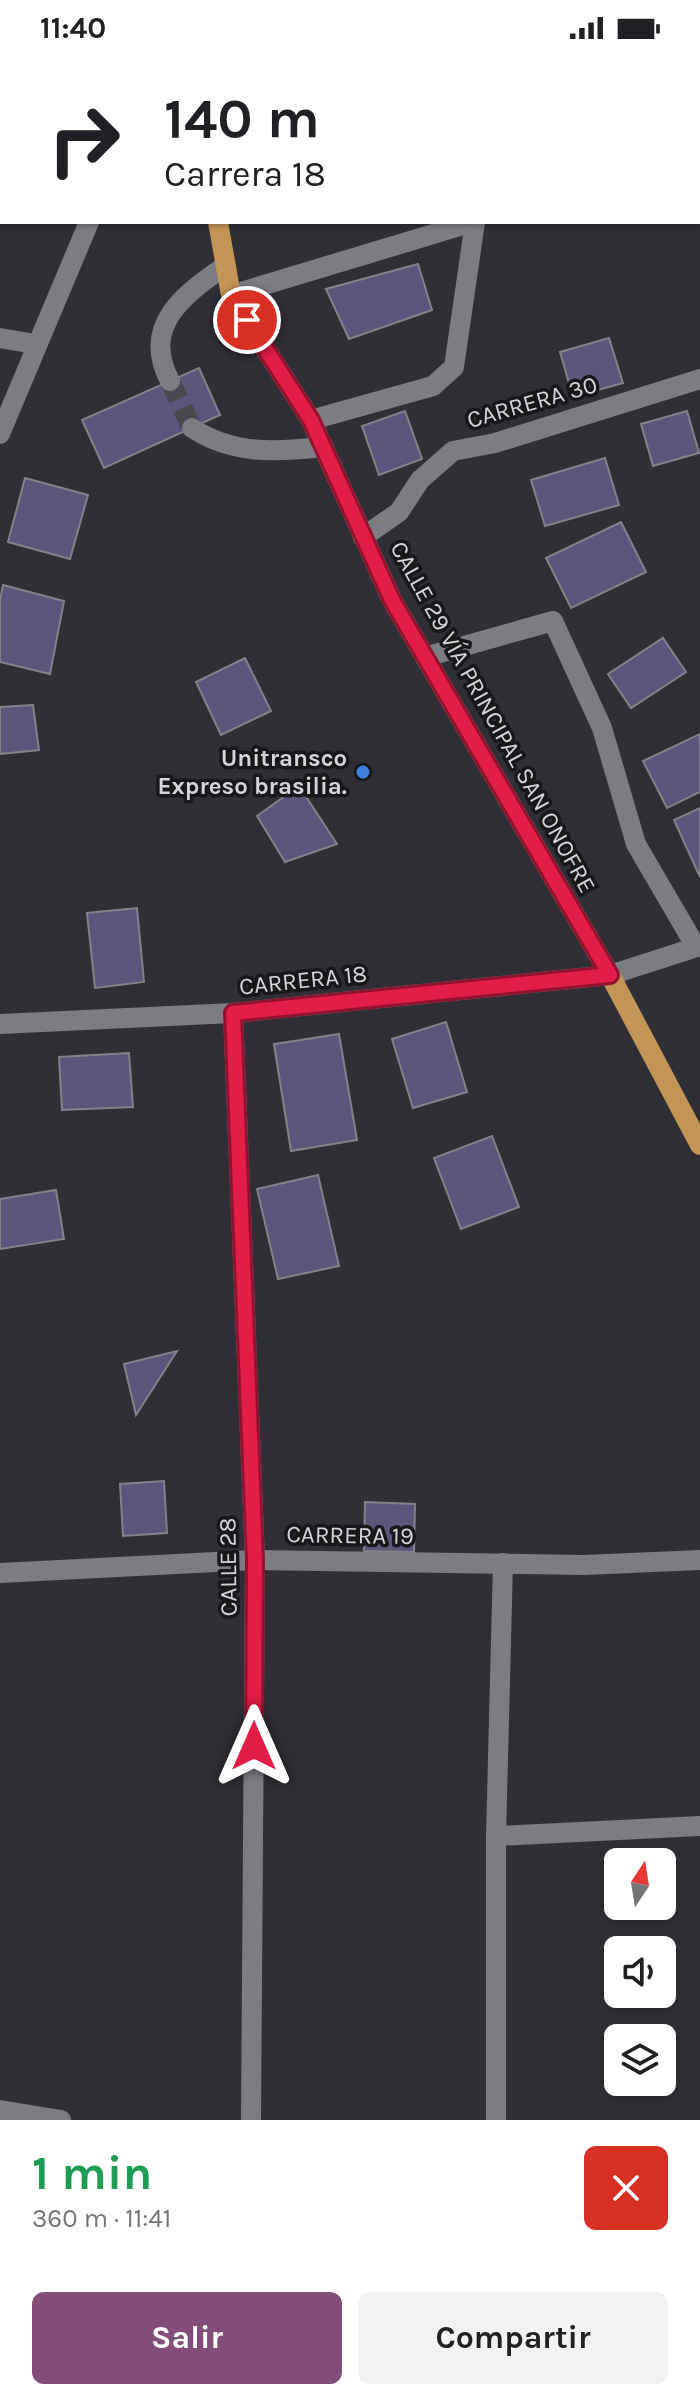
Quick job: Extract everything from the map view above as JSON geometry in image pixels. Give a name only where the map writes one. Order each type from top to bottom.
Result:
[{"type":"main road","name":"CALLE 29 VÍA PRINCIPAL SAN ONOFRE","points":[[218,224],[231,295],[311,420],[392,600],[610,975],[700,1145]]},
{"type":"street","points":[[0,434],[35,344],[88,224]]},
{"type":"street","points":[[231,295],[467,224]]},
{"type":"street","points":[[311,420],[433,386],[454,367],[474,224]]},
{"type":"street","points":[[170,381],[161,364],[159,346],[165,322],[189,291],[225,266]]},
{"type":"street","points":[[0,338],[35,344]]},
{"type":"street","name":"CARRERA 30","points":[[363,537],[399,512],[420,480],[453,451],[495,443],[700,379]]},
{"type":"street","points":[[192,428],[210,440],[271,453],[323,447]]},
{"type":"street","points":[[425,657],[553,621],[602,728],[636,844],[698,946]]},
{"type":"street","name":"CARRERA 18","points":[[0,1024],[233,1013],[610,975],[698,946]]},
{"type":"street","name":"CALLE 28","points":[[233,1013],[255,1560],[251,2120]]},
{"type":"street","name":"CARRERA 19","points":[[0,1573],[255,1560],[584,1565],[700,1560]]},
{"type":"street","points":[[496,2120],[496,1836],[503,1563]]},
{"type":"street","points":[[496,1836],[700,1826]]},
{"type":"street","points":[[0,2110],[61,2120]]},
{"type":"building","points":[[418,264],[432,310],[349,339],[326,289]]},
{"type":"building","points":[[609,338],[623,383],[573,397],[560,352]]},
{"type":"building","points":[[199,368],[220,415],[104,468],[82,420]]},
{"type":"building","points":[[405,411],[422,459],[379,475],[362,426]]},
{"type":"building","points":[[687,411],[699,453],[653,466],[641,424]]},
{"type":"building","points":[[605,458],[619,505],[545,526],[531,480]]},
{"type":"building","points":[[25,478],[88,495],[70,559],[8,542]]},
{"type":"building","points":[[621,522],[646,572],[571,608],[546,558]]},
{"type":"building","points":[[3,585],[64,601],[50,674],[0,662],[0,600]]},
{"type":"building","points":[[663,638],[686,672],[631,708],[608,674]]},
{"type":"building","points":[[245,658],[271,711],[221,735],[196,682]]},
{"type":"building","points":[[33,705],[39,750],[0,754],[0,707]]},
{"type":"building","points":[[700,734],[700,792],[667,808],[643,761]]},
{"type":"building","points":[[299,786],[337,844],[285,862],[257,816]]},
{"type":"building","points":[[700,808],[700,877],[674,820]]},
{"type":"building","points":[[137,908],[144,982],[95,988],[87,913]]},
{"type":"building","points":[[446,1022],[467,1092],[413,1108],[392,1039]]},
{"type":"building","points":[[339,1034],[357,1140],[291,1151],[274,1044]]},
{"type":"building","points":[[129,1053],[133,1107],[62,1110],[59,1057]]},
{"type":"building","points":[[492,1136],[519,1207],[461,1229],[434,1158]]},
{"type":"building","points":[[318,1175],[339,1266],[278,1279],[257,1189]]},
{"type":"building","points":[[56,1190],[64,1239],[0,1249],[0,1199]]},
{"type":"building","points":[[177,1351],[136,1415],[124,1364]]},
{"type":"building","points":[[164,1481],[167,1533],[123,1536],[120,1484]]},
{"type":"building","points":[[365,1502],[415,1504],[414,1552],[364,1551]]},
{"type":"tunnel","points":[[170,381],[192,428]]},
{"type":"place","name":"Unitransco Expreso brasilia.","points":[[363,772]]},
{"type":"route","points":[[247,320],[311,420],[392,600],[610,975],[233,1013],[255,1560],[254,1746]]}]
